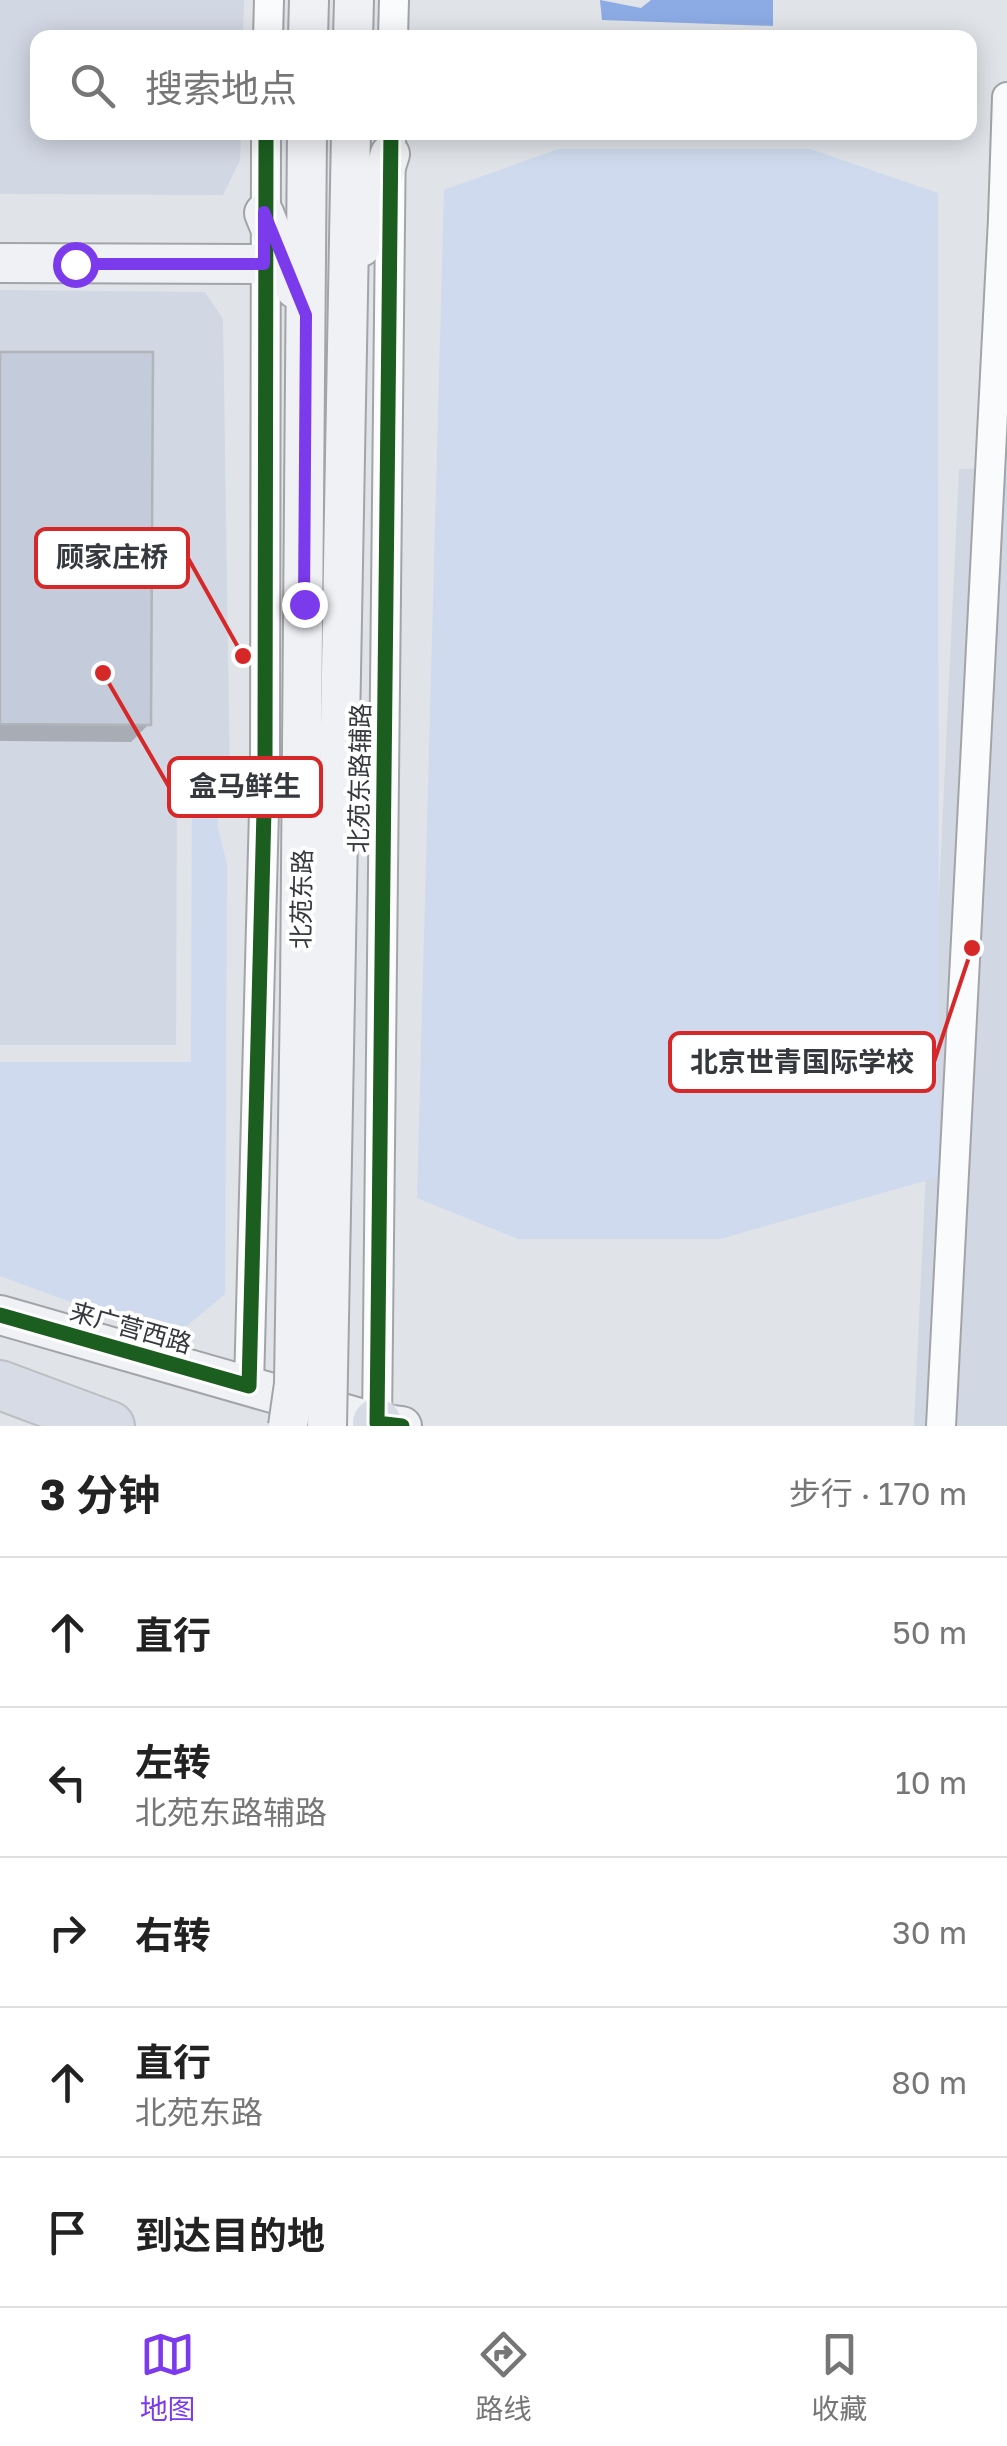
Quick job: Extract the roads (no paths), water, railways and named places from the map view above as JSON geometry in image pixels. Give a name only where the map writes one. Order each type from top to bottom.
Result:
[{"type":"highway","points":[[0,1385],[110,1426]]},
{"type":"main road","points":[[308,0],[308,30]]},
{"type":"main road","points":[[354,0],[354,30]]},
{"type":"main road","name":"北苑东路","points":[[307,140],[306,315],[327,1426]]},
{"type":"main road","name":"北苑东路","points":[[288,1426],[294,1384],[317,995],[351,140]]},
{"type":"main road","points":[[348,287],[390,143]]},
{"type":"main road","points":[[264,212],[306,315]]},
{"type":"main road","points":[[0,263],[264,264]]},
{"type":"main road","name":"来广营西路","points":[[0,1316],[386,1425]]},
{"type":"street","points":[[268,30],[269,0]]},
{"type":"street","points":[[393,30],[394,0]]},
{"type":"street","points":[[940,1426],[1005,218],[1007,98]]},
{"type":"street","points":[[250,1386],[265,772],[266,140]]},
{"type":"street","name":"北苑东路辅路","points":[[386,1425],[390,143]]},
{"type":"water","points":[[600,0],[641,8],[651,0],[773,0],[773,26],[602,20]]},
{"type":"place","name":"顾家庄桥","points":[[243,656]]},
{"type":"place","name":"盒马鲜生","points":[[103,673]]},
{"type":"place","name":"北京世青国际学校","points":[[972,948]]}]
